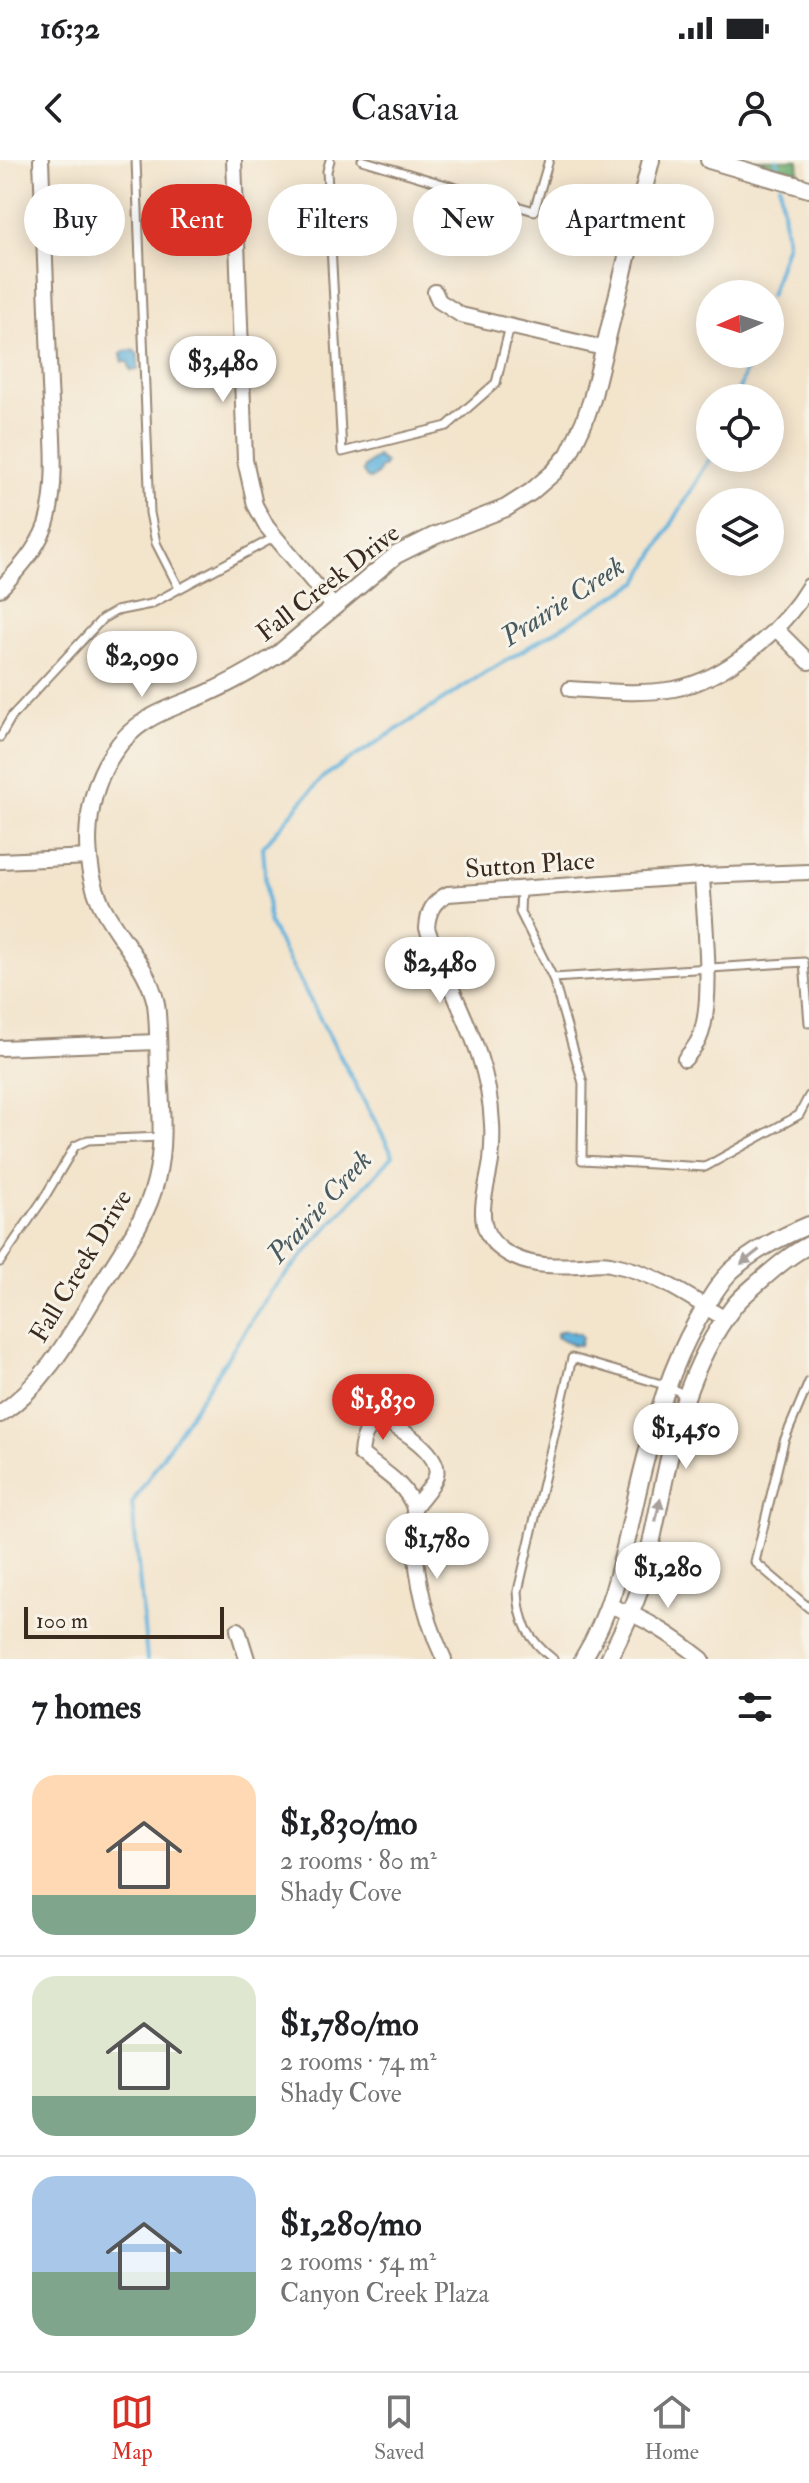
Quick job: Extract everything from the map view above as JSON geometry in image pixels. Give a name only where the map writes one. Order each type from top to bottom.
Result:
[{"type":"street","points":[[0,589],[39,543],[47,521],[51,493],[53,440],[41,160]]},
{"type":"street","points":[[234,160],[245,460],[255,505],[275,537],[334,607]]},
{"type":"street","name":"Fall Creek Drive","points":[[0,1414],[24,1396],[47,1369],[81,1319],[141,1220],[156,1181],[161,1137],[156,1005],[142,964],[102,905],[90,857],[88,827],[95,792],[114,750],[135,728],[159,711],[212,691],[257,668],[297,640],[396,555],[519,501],[554,472],[569,454],[584,422],[597,381],[651,160]]},
{"type":"street","points":[[709,160],[809,189]]},
{"type":"street","points":[[435,292],[439,301],[461,315],[603,348]]},
{"type":"street","points":[[570,689],[632,692],[689,685],[740,658],[776,629],[797,606],[809,586]]},
{"type":"street","points":[[776,629],[809,662]]},
{"type":"street","points":[[0,861],[90,857]]},
{"type":"street","name":"Sutton Place","points":[[725,1319],[681,1290],[634,1270],[607,1263],[547,1265],[523,1261],[502,1250],[486,1233],[482,1215],[492,1144],[491,1102],[471,1029],[427,928],[428,915],[434,903],[448,894],[702,876],[809,872]]},
{"type":"street","points":[[685,1059],[698,1042],[708,1002],[702,876]]},
{"type":"street","points":[[0,1048],[157,1042]]},
{"type":"street","points":[[583,1659],[610,1606],[623,1562],[642,1470],[668,1386],[689,1336],[719,1285],[732,1271],[764,1246],[809,1225]]},
{"type":"street","points":[[609,1659],[641,1584],[685,1395],[711,1340],[735,1304],[778,1265],[807,1251]]},
{"type":"street","points":[[414,1508],[436,1478],[436,1463],[410,1437],[385,1421],[377,1422],[367,1432],[361,1454],[396,1480],[409,1495],[414,1508],[413,1546],[417,1580],[426,1615],[444,1659]]},
{"type":"street","points":[[610,1606],[631,1613],[671,1635],[702,1659]]},
{"type":"street","points":[[238,1630],[247,1659]]},
{"type":"lane","points":[[136,160],[150,513],[156,543],[179,588]]},
{"type":"lane","points":[[330,160],[327,171],[342,452],[447,426],[496,383],[510,326]]},
{"type":"lane","points":[[362,160],[534,211],[549,160]]},
{"type":"lane","points":[[0,737],[12,716],[102,619],[116,611],[151,604],[275,537]]},
{"type":"lane","points":[[521,890],[520,912],[553,978],[583,1083],[582,1160],[705,1167],[799,1115],[809,1096]]},
{"type":"lane","points":[[553,978],[804,962],[809,1023]]},
{"type":"lane","points":[[0,1262],[75,1146],[88,1140],[161,1137]]},
{"type":"lane","points":[[553,1659],[531,1639],[523,1624],[518,1591],[572,1358],[668,1386],[685,1395]]},
{"type":"lane","points":[[809,1382],[784,1441],[755,1562],[809,1608]]},
{"type":"green space","points":[[755,160],[798,160],[799,172]]},
{"type":"water","points":[[133,350],[138,355],[138,370],[131,371],[121,354]]},
{"type":"water","points":[[377,456],[385,463],[384,466],[378,474],[367,478],[364,467]]},
{"type":"water","points":[[565,1330],[580,1334],[580,1345],[557,1337],[557,1333]]},
{"type":"waterway","name":"Prairie Creek","points":[[777,160],[779,176]]},
{"type":"waterway","name":"Prairie Creek","points":[[775,280],[787,243],[780,185]]},
{"type":"waterway","name":"Prairie Creek","points":[[741,384],[746,368]]},
{"type":"waterway","name":"Prairie Creek","points":[[147,1659],[132,1503],[271,1291],[393,1155],[269,923],[263,847],[323,777],[485,673],[638,582],[702,472]]}]
